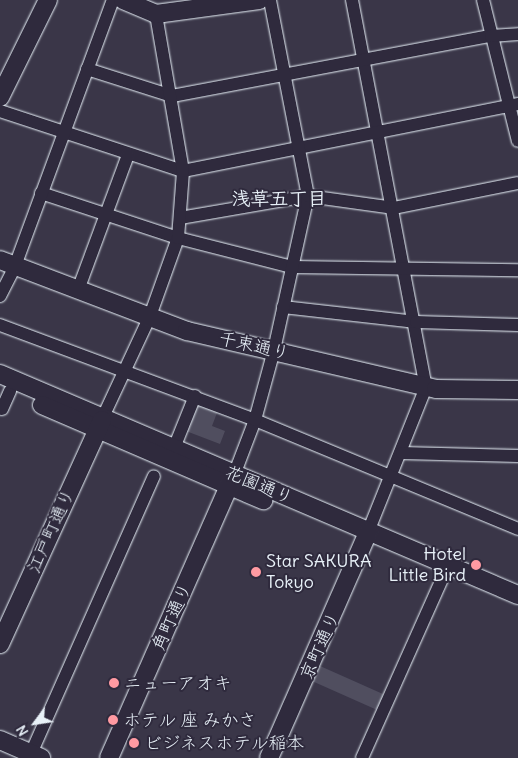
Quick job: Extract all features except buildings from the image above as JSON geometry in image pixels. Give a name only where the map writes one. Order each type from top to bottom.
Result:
[{"type":"street","points":[[0,73],[36,0]]},
{"type":"street","points":[[0,97],[48,0]]},
{"type":"street","points":[[0,296],[7,262],[41,193],[113,0]]},
{"type":"street","points":[[123,0],[156,14],[259,0]]},
{"type":"street","points":[[232,481],[255,420],[274,350],[308,196],[270,0]]},
{"type":"street","points":[[352,0],[416,322],[426,387],[402,453],[366,538]]},
{"type":"street","points":[[483,0],[491,36],[514,105],[518,141]]},
{"type":"street","points":[[100,423],[150,316],[178,238],[183,171],[172,96],[156,14]]},
{"type":"street","points":[[87,69],[172,96],[365,62],[491,36],[518,34]]},
{"type":"street","points":[[0,111],[128,155],[183,171],[514,105]]},
{"type":"street","points":[[78,290],[128,155]]},
{"type":"street","points":[[180,218],[308,196],[394,208],[518,183]]},
{"type":"street","points":[[41,193],[178,238],[292,267],[518,270]]},
{"type":"street","name":"千束通り","points":[[7,262],[187,330],[426,387],[518,390]]},
{"type":"street","points":[[283,307],[416,322],[518,325]]},
{"type":"street","points":[[0,325],[196,396],[518,528]]},
{"type":"street","name":"花園通り","points":[[0,374],[10,388],[100,423],[366,538],[444,575],[518,605]]},
{"type":"street","points":[[2,409],[10,388]]},
{"type":"street","points":[[174,448],[196,396]]},
{"type":"street","name":"花園通り","points":[[100,423],[174,448],[232,481]]},
{"type":"street","name":"江戸町通り","points":[[0,644],[100,423]]},
{"type":"street","points":[[402,453],[518,456]]},
{"type":"street","points":[[0,740],[34,757],[154,476]]},
{"type":"street","name":"角町通り","points":[[109,758],[232,481]]},
{"type":"street","name":"花園通り","points":[[366,538],[518,595]]},
{"type":"street","name":"京町通り","points":[[269,758],[366,538]]},
{"type":"street","points":[[362,758],[444,575]]},
{"type":"shaded area","points":[[197,402],[218,410],[212,426],[225,431],[220,444],[186,431]]},
{"type":"shaded area","points":[[320,666],[386,695],[379,711],[313,682]]},
{"type":"place","name":"Hotel Little Bird","points":[[476,565]]},
{"type":"place","name":"Star SAKURA Tokyo","points":[[256,572]]},
{"type":"place","name":"ニューアオキ","points":[[114,683]]},
{"type":"place","name":"ホテル 座 みかさ","points":[[113,720]]},
{"type":"place","name":"ビジネスホテル稲本","points":[[134,743]]},
{"type":"district","name":"浅草五丁目","points":[[279,199]]}]
